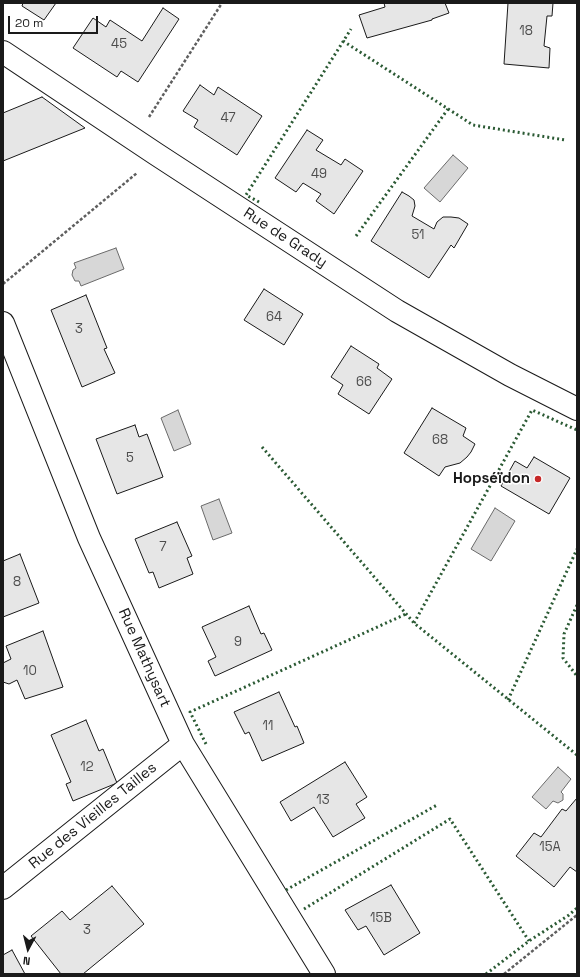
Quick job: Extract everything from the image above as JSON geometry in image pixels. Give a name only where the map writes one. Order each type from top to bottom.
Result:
[{"type":"street","name":"Rue de Grady","points":[[3,52],[397,311],[510,375],[577,409]]},
{"type":"street","name":"Rue Mathysart","points":[[3,323],[90,538],[183,744],[324,974]]},
{"type":"street","name":"Rue des Vieilles Tailles","points":[[3,888],[183,744]]},
{"type":"path","points":[[134,139],[222,3]]},
{"type":"path","points":[[3,284],[140,171],[156,154]]},
{"type":"path","points":[[504,974],[577,915]]},
{"type":"shaded area","points":[[453,155],[468,168],[440,202],[424,188]]},
{"type":"shaded area","points":[[116,248],[124,269],[81,286],[79,281],[75,281],[72,275],[73,270],[76,268],[74,263]]},
{"type":"shaded area","points":[[178,410],[191,444],[174,451],[161,418]]},
{"type":"shaded area","points":[[219,499],[232,533],[213,540],[201,506]]},
{"type":"shaded area","points":[[495,508],[515,521],[491,561],[471,549]]},
{"type":"shaded area","points":[[558,767],[571,779],[561,792],[563,794],[563,800],[558,803],[553,801],[546,809],[532,797]]},
{"type":"building","points":[[23,3],[56,3],[44,20],[22,6]]},
{"type":"building","points":[[384,3],[445,3],[449,13],[432,20],[367,38],[359,15],[385,7]]},
{"type":"building","points":[[508,3],[553,3],[552,16],[547,16],[544,46],[550,48],[549,68],[504,64]]},
{"type":"building","points":[[163,8],[179,19],[138,82],[121,71],[117,77],[73,48],[93,18],[106,27],[110,20],[142,41]]},
{"type":"building","points":[[200,85],[214,95],[218,87],[262,116],[237,155],[194,127],[198,120],[183,111]]},
{"type":"building","points":[[42,97],[85,128],[3,161],[3,113]]},
{"type":"building","points":[[307,130],[323,140],[316,150],[341,165],[345,159],[363,171],[334,214],[316,201],[321,194],[303,183],[296,192],[275,178]]},
{"type":"building","points":[[402,192],[414,200],[415,206],[412,216],[434,229],[437,222],[443,217],[459,218],[468,224],[454,248],[451,245],[429,278],[371,241]]},
{"type":"building","points":[[264,289],[303,314],[284,345],[244,320]]},
{"type":"building","points":[[86,295],[107,348],[104,349],[115,373],[82,387],[51,310]]},
{"type":"building","points":[[351,346],[379,364],[377,368],[392,379],[369,414],[338,394],[343,385],[331,377]]},
{"type":"building","points":[[432,408],[466,428],[463,436],[475,444],[467,457],[460,463],[445,467],[439,476],[404,453]]},
{"type":"building","points":[[135,425],[139,437],[147,434],[163,477],[117,494],[96,439]]},
{"type":"building","points":[[534,457],[570,478],[549,514],[501,486],[515,461],[527,468]]},
{"type":"building","points":[[177,522],[192,556],[187,558],[193,574],[159,588],[153,572],[149,573],[135,539]]},
{"type":"building","points":[[20,554],[39,603],[3,617],[3,561]]},
{"type":"building","points":[[249,606],[261,634],[264,633],[272,650],[215,676],[208,661],[216,657],[202,627]]},
{"type":"building","points":[[43,631],[63,687],[25,699],[17,680],[9,684],[3,682],[3,663],[11,659],[6,646]]},
{"type":"building","points":[[279,692],[304,743],[262,761],[249,732],[245,734],[234,712]]},
{"type":"building","points":[[86,720],[99,751],[103,749],[117,783],[73,801],[66,784],[71,782],[51,735]]},
{"type":"building","points":[[345,762],[367,797],[356,804],[365,818],[333,837],[314,807],[291,821],[280,802]]},
{"type":"building","points":[[577,798],[577,872],[570,867],[554,887],[516,856],[534,833],[541,837],[562,809],[566,811]]},
{"type":"building","points":[[391,885],[420,933],[384,955],[366,926],[358,930],[345,910]]},
{"type":"building","points":[[112,886],[144,924],[83,974],[61,974],[31,936],[62,911],[70,920]]},
{"type":"building","points":[[12,950],[25,974],[3,974],[3,955]]},
{"type":"hedge","points":[[259,202],[246,195],[351,29]]},
{"type":"hedge","points":[[343,41],[473,125],[565,140]]},
{"type":"hedge","points":[[356,236],[448,109]]},
{"type":"hedge","points":[[414,623],[532,410],[577,430]]},
{"type":"hedge","points":[[262,447],[414,623],[577,755]]},
{"type":"hedge","points":[[508,700],[577,549]]},
{"type":"hedge","points":[[577,605],[564,634],[563,658],[577,676]]},
{"type":"hedge","points":[[206,744],[190,712],[406,614]]},
{"type":"hedge","points":[[286,890],[437,805]]},
{"type":"hedge","points":[[304,909],[450,819],[529,941]]},
{"type":"hedge","points":[[486,974],[529,941],[569,915],[577,908]]},
{"type":"place","name":"Hopséïdon","points":[[538,479]]}]
